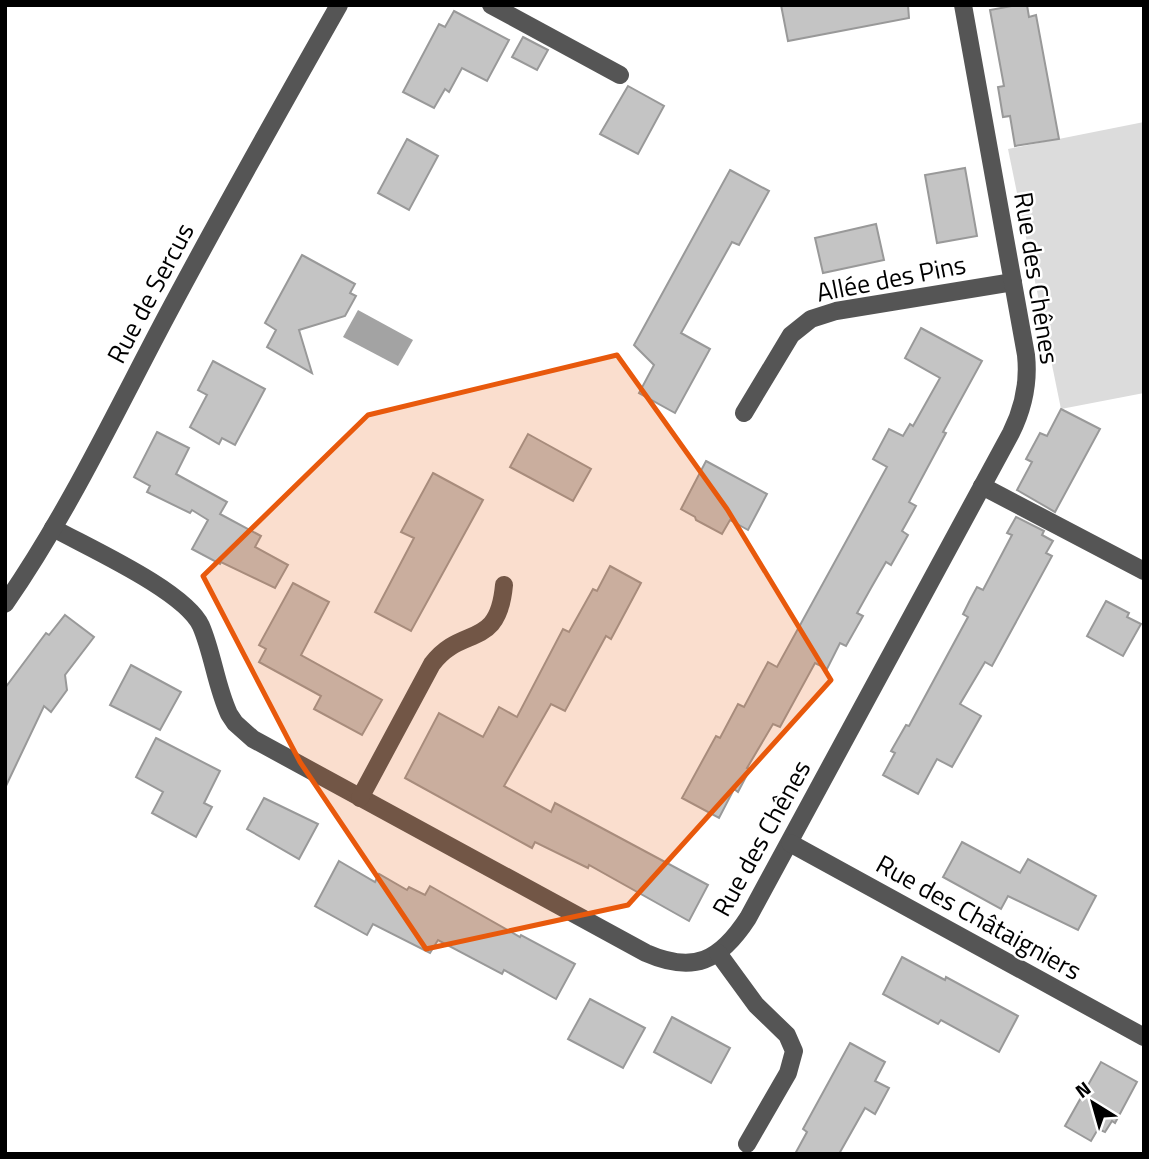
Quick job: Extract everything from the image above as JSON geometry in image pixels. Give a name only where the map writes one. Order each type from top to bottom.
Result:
[{"type":"street","name":"Rue de Sercus","points":[[5,604],[53,528],[229,199],[339,5]]},
{"type":"street","points":[[491,5],[620,75]]},
{"type":"street","name":"Rue des Chênes","points":[[53,528],[166,590],[187,606],[201,625],[224,703],[235,723],[253,739],[660,959],[682,964],[706,960],[731,943],[748,918],[1018,418],[1027,384],[1026,355],[963,5]]},
{"type":"street","name":"Allée des Pins","points":[[744,413],[790,335],[811,319],[836,312],[1013,282]]},
{"type":"street","points":[[982,486],[1144,571]]},
{"type":"street","points":[[360,798],[432,664],[446,649],[478,636],[491,626],[500,612],[504,585]]},
{"type":"street","name":"Rue des Châtaigniers","points":[[790,842],[1144,1037]]},
{"type":"street","points":[[718,953],[756,1005],[793,1043],[794,1051],[788,1073],[747,1144]]},
{"type":"highlighted area","points":[[617,355],[727,509],[831,680],[628,905],[426,949],[300,762],[203,576],[368,415]]},
{"type":"shaded area","points":[[1144,122],[1144,393],[1061,409],[1008,149]]},
{"type":"shaded area","points":[[358,310],[413,340],[398,366],[343,337]]},
{"type":"building","points":[[781,5],[908,5],[909,18],[788,41]]},
{"type":"building","points":[[1027,5],[1029,17],[1036,15],[1059,139],[1015,146],[1010,116],[1003,117],[998,87],[1004,86],[990,10]]},
{"type":"building","points":[[454,11],[509,40],[487,81],[462,68],[449,92],[445,89],[434,108],[403,92],[439,24],[445,27]]},
{"type":"building","points":[[523,37],[548,50],[537,70],[512,57]]},
{"type":"building","points":[[628,86],[664,106],[638,154],[600,134]]},
{"type":"building","points":[[407,139],[438,156],[409,210],[378,193]]},
{"type":"building","points":[[965,168],[977,236],[937,243],[925,175]]},
{"type":"building","points":[[730,170],[769,191],[739,245],[732,242],[681,333],[710,349],[675,413],[639,393],[654,365],[634,345]]},
{"type":"building","points":[[876,224],[884,260],[823,273],[815,238]]},
{"type":"building","points":[[302,255],[355,284],[350,293],[356,296],[345,316],[299,330],[312,373],[267,347],[276,330],[265,323]]},
{"type":"building","points":[[921,328],[982,361],[909,502],[916,506],[902,531],[908,535],[891,565],[886,562],[857,613],[863,616],[846,646],[840,643],[827,669],[815,663],[780,727],[773,724],[747,768],[750,769],[738,792],[734,789],[719,818],[682,798],[716,736],[720,738],[738,704],[744,707],[768,662],[777,667],[887,467],[873,459],[889,429],[903,436],[910,424],[913,426],[940,378],[905,358]]},
{"type":"building","points":[[213,361],[265,389],[235,445],[222,438],[219,444],[190,427],[207,395],[198,390]]},
{"type":"building","points":[[1061,409],[1100,429],[1055,512],[1017,490],[1032,462],[1026,459],[1040,433],[1047,436]]},
{"type":"building","points":[[157,432],[189,448],[176,474],[227,502],[220,514],[261,536],[255,547],[288,565],[275,588],[192,549],[208,520],[192,510],[190,513],[147,492],[150,486],[134,477]]},
{"type":"building","points":[[528,434],[591,469],[573,501],[510,467]]},
{"type":"building","points":[[706,461],[767,494],[748,530],[730,520],[722,534],[681,509]]},
{"type":"building","points":[[433,473],[483,500],[411,631],[375,612],[414,538],[401,532]]},
{"type":"building","points":[[1016,517],[1044,531],[1042,535],[1053,541],[1046,553],[1052,556],[992,666],[985,662],[960,704],[981,716],[952,767],[937,759],[918,794],[883,775],[895,753],[891,751],[906,725],[909,726],[968,617],[963,614],[977,587],[983,590],[1012,535],[1007,533]]},
{"type":"building","points":[[610,566],[641,583],[611,639],[606,636],[565,711],[551,704],[504,786],[551,812],[555,803],[708,885],[689,921],[589,865],[588,868],[535,842],[532,848],[405,778],[439,713],[483,737],[499,707],[517,717],[563,629],[569,632],[593,589],[597,591]]},
{"type":"building","points":[[293,583],[329,602],[301,655],[382,700],[362,735],[314,709],[321,696],[259,662],[266,649],[259,645]]},
{"type":"building","points":[[1106,601],[1129,613],[1127,617],[1141,624],[1123,656],[1087,636]]},
{"type":"building","points":[[65,615],[94,637],[65,675],[67,690],[51,712],[44,706],[5,788],[5,688],[46,633],[49,635]]},
{"type":"building","points":[[131,665],[181,692],[160,730],[110,705]]},
{"type":"building","points":[[156,738],[220,771],[204,803],[212,807],[196,837],[152,813],[163,792],[136,777]]},
{"type":"building","points":[[264,798],[318,824],[299,859],[247,829]]},
{"type":"building","points":[[962,842],[1020,873],[1028,859],[1096,896],[1078,930],[1008,896],[1001,909],[943,877]]},
{"type":"building","points":[[339,861],[375,882],[379,874],[407,890],[409,887],[425,895],[430,886],[520,937],[521,935],[575,964],[556,999],[504,970],[502,974],[438,940],[430,953],[373,924],[367,935],[315,906]]},
{"type":"building","points":[[902,957],[945,980],[946,977],[1018,1016],[999,1052],[941,1020],[938,1024],[883,994]]},
{"type":"building","points":[[590,999],[645,1028],[623,1068],[568,1039]]},
{"type":"building","points":[[672,1017],[730,1048],[711,1083],[654,1052]]},
{"type":"building","points":[[850,1043],[885,1062],[875,1081],[889,1088],[875,1114],[865,1108],[839,1154],[795,1154],[807,1132],[803,1129]]},
{"type":"building","points":[[1101,1062],[1137,1082],[1115,1123],[1112,1121],[1105,1132],[1098,1129],[1091,1141],[1065,1126]]}]
